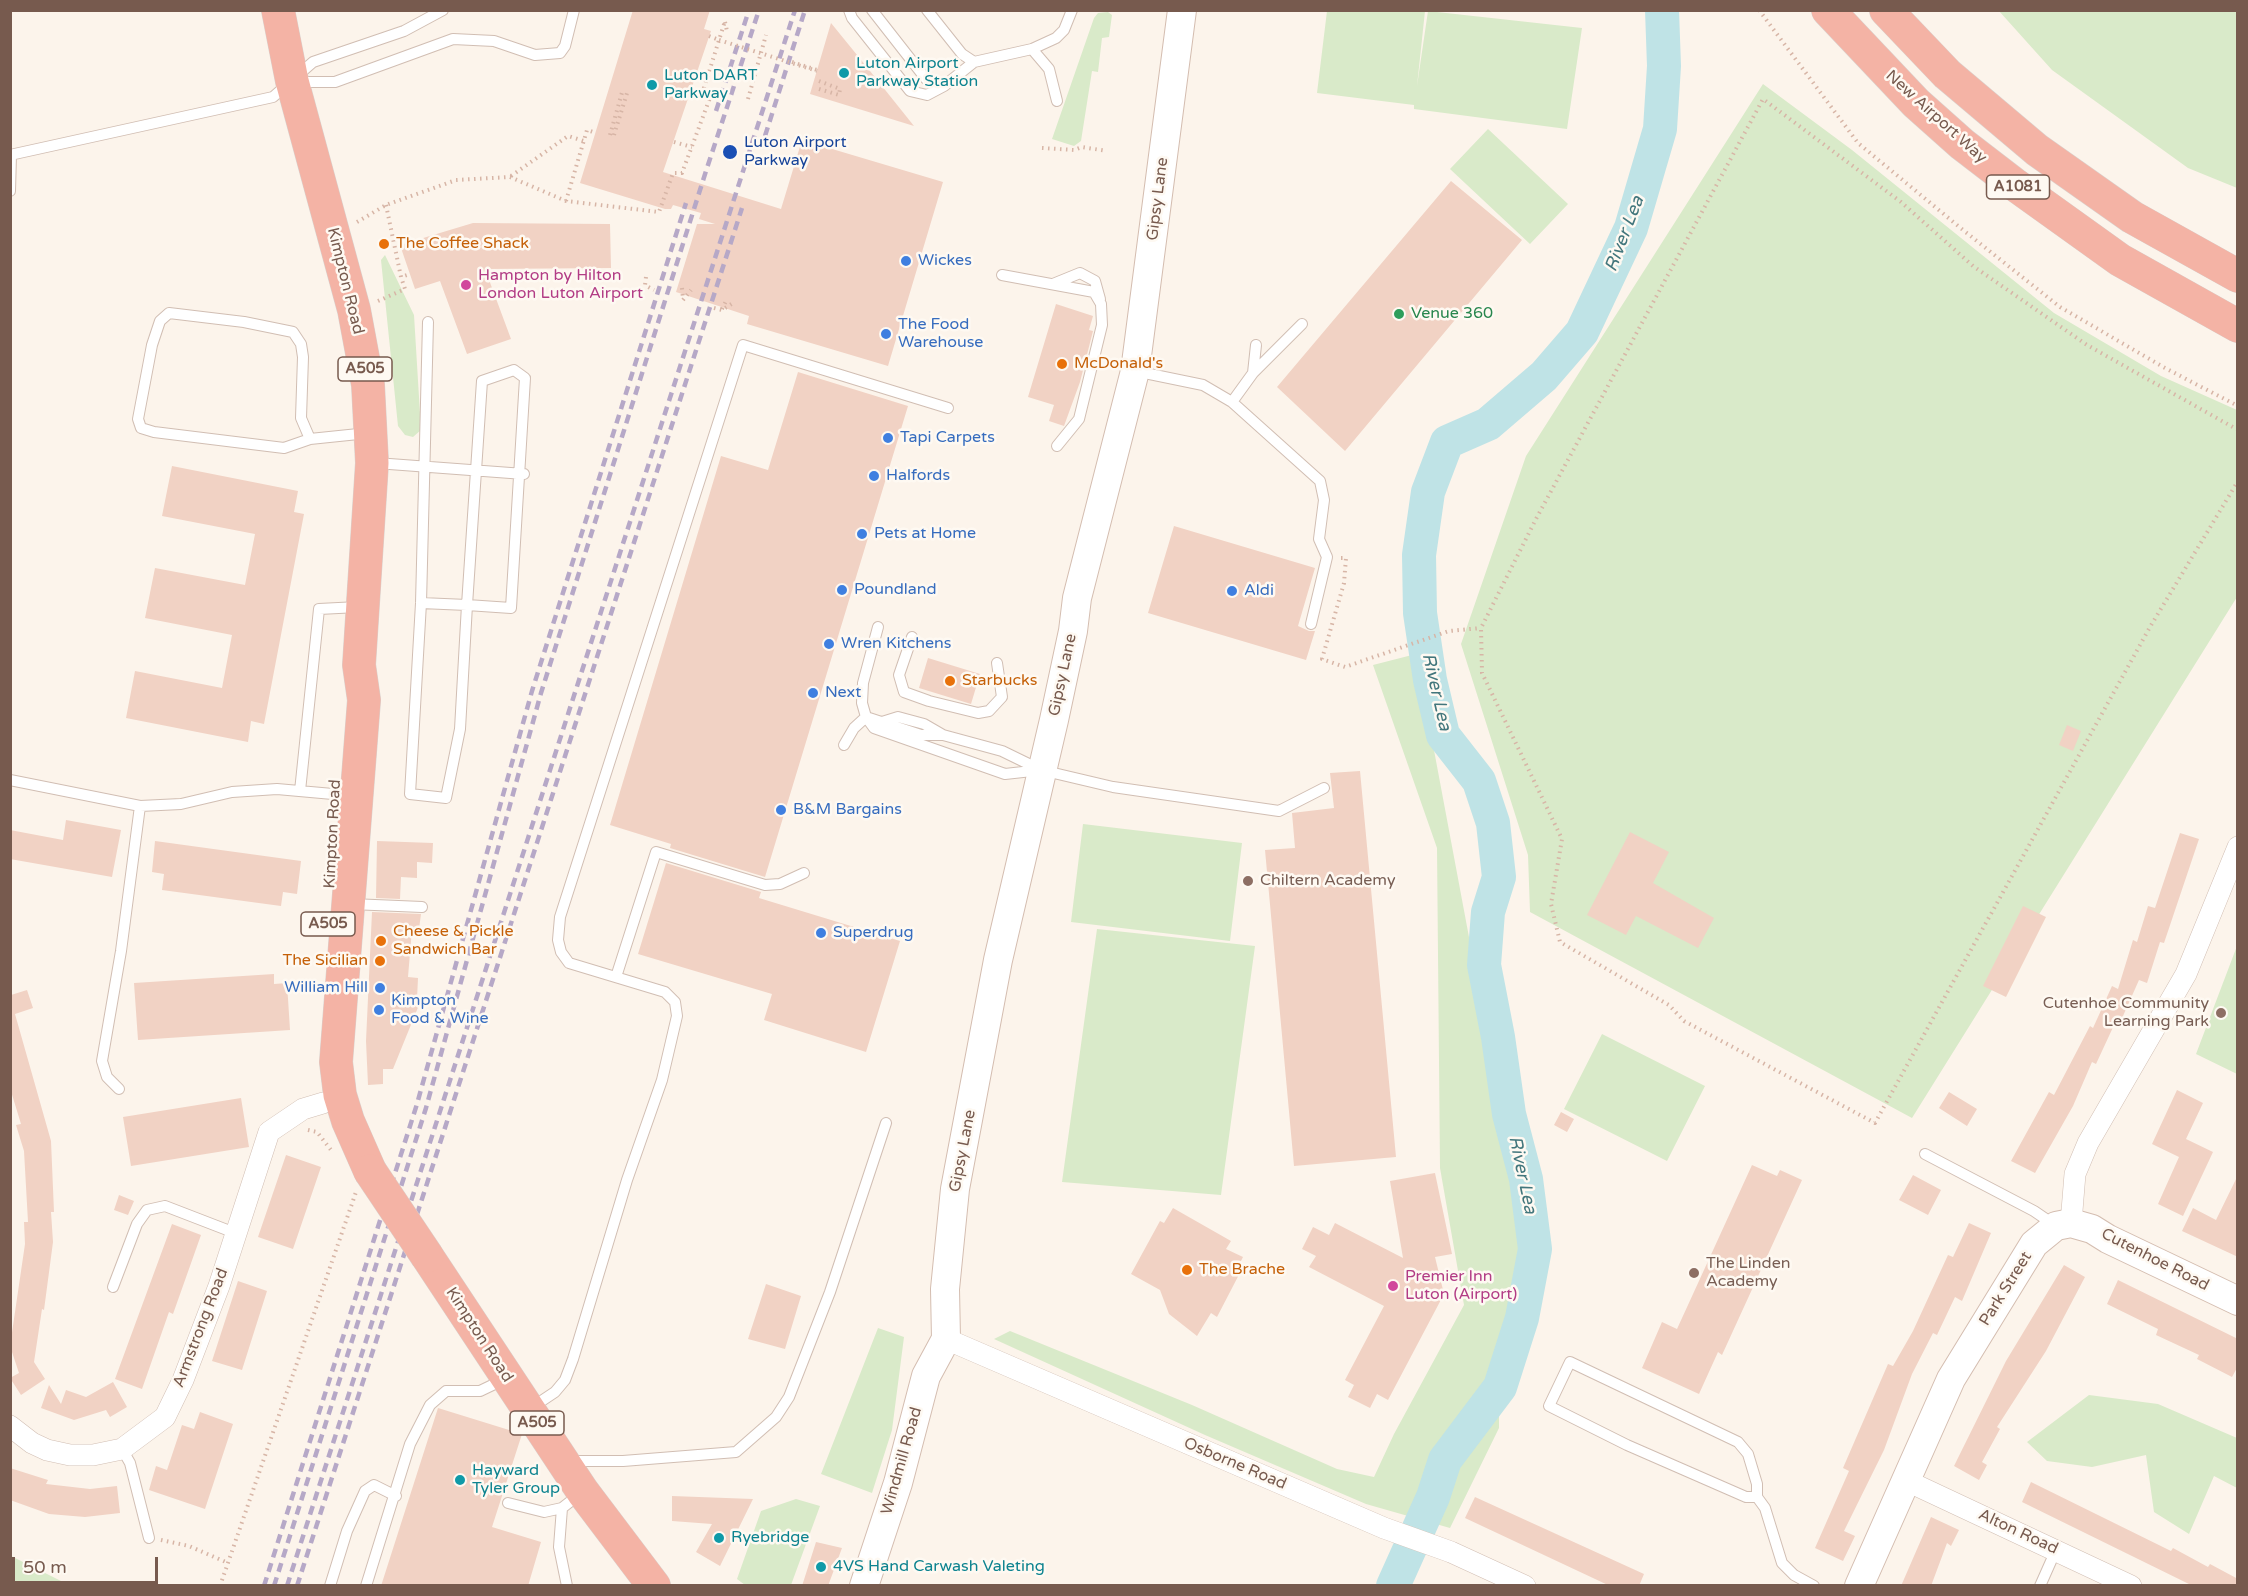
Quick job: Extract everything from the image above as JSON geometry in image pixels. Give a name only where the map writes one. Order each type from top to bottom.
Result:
[{"type":"highway","name":"Kimpton Road","points":[[278,10],[292,81],[354,310],[368,385],[372,448],[359,665],[342,696],[348,904],[336,1062],[340,1095],[364,1180]]},
{"type":"highway","name":"New Airport Way","points":[[1828,10],[1916,103],[1962,144],[2006,178],[2120,260],[2238,326]]},
{"type":"highway","name":"A1081","points":[[1886,10],[1947,74],[2037,150],[2132,217],[2238,276]]},
{"type":"highway","name":"Kimpton Road","points":[[344,795],[320,1062],[323,1103],[335,1133],[364,1180],[427,1256],[563,1461],[573,1500],[654,1586]]},
{"type":"main road","name":"Gipsy Lane","points":[[945,1340],[945,1289],[955,1189],[998,960],[1073,631],[1077,598],[1135,370],[1181,11]]},
{"type":"main road","name":"Cutenhoe Road","points":[[2063,1224],[2092,1228],[2108,1239],[2238,1301]]},
{"type":"main road","name":"Park Street","points":[[1859,1586],[1951,1379],[2034,1244],[2063,1224]]},
{"type":"main road","name":"Windmill Road","points":[[864,1586],[897,1483],[926,1376],[945,1340]]},
{"type":"street","points":[[2063,1224],[2075,1174],[2088,1143],[2186,974],[2238,847]]},
{"type":"street","name":"Armstrong Road","points":[[10,1426],[32,1443],[70,1455],[93,1455],[122,1449],[165,1417],[187,1370],[269,1132],[303,1109],[323,1103]]},
{"type":"street","name":"Osborne Road","points":[[945,1340],[1384,1528],[1451,1552],[1525,1586]]},
{"type":"street","name":"Alton Road","points":[[1905,1480],[2131,1586]]},
{"type":"lane","points":[[10,191],[11,155],[273,97],[323,56],[404,31],[443,10]]},
{"type":"lane","points":[[292,81],[335,82],[453,39],[494,41],[535,55],[560,53],[565,46],[574,10]]},
{"type":"lane","points":[[849,10],[852,18],[910,91],[927,95],[944,86],[974,62],[1032,49],[1056,38],[1064,30],[1072,10]]},
{"type":"lane","points":[[872,10],[927,80],[935,86],[944,86]]},
{"type":"lane","points":[[927,10],[962,54],[974,62]]},
{"type":"lane","points":[[1032,49],[1049,69],[1057,100]]},
{"type":"lane","points":[[1053,284],[1080,273],[1095,281],[1101,304],[1102,326],[1079,419],[1057,447]]},
{"type":"lane","points":[[1002,275],[1094,292],[1101,304]]},
{"type":"lane","points":[[310,439],[301,418],[303,357],[301,344],[292,332],[244,322],[169,313],[160,321],[152,345],[138,419],[141,428],[154,432],[284,448],[310,439],[372,448],[425,465],[523,474]]},
{"type":"lane","points":[[421,603],[467,605],[511,608],[523,474],[525,378],[514,370],[482,381],[467,605],[460,729],[446,798],[410,794],[421,603],[428,322]]},
{"type":"lane","points":[[1232,402],[1253,373],[1302,324]]},
{"type":"lane","points":[[528,1410],[555,1392],[565,1380],[573,1359],[627,1180],[662,1080],[677,1016],[675,1002],[665,992],[568,963],[561,952],[558,940],[560,917],[743,345],[948,408]]},
{"type":"lane","points":[[1253,373],[1256,345]]},
{"type":"lane","points":[[1135,370],[1203,385],[1232,402],[1320,481],[1324,500],[1319,539],[1327,557],[1311,624]]},
{"type":"lane","points":[[300,791],[319,609],[363,607]]},
{"type":"lane","points":[[878,627],[863,683],[862,703],[866,717],[874,728],[1005,774],[1041,770]]},
{"type":"lane","points":[[912,637],[899,675],[903,692],[929,701],[978,713],[989,711],[1002,697],[997,663]]},
{"type":"lane","points":[[866,717],[881,723],[898,717],[924,724],[943,735],[1014,755],[1041,770],[1113,788],[1279,811],[1324,788]]},
{"type":"lane","points":[[844,745],[854,728],[866,717]]},
{"type":"lane","points":[[10,780],[140,806],[181,804],[232,792],[300,791],[344,795]]},
{"type":"lane","points":[[119,1089],[107,1077],[102,1061],[121,951],[140,806]]},
{"type":"lane","points":[[616,977],[656,852],[765,885],[780,884],[804,873]]},
{"type":"lane","points":[[348,904],[422,908]]},
{"type":"lane","points":[[563,1461],[623,1461],[736,1452],[776,1418],[789,1397],[831,1292],[886,1123]]},
{"type":"lane","points":[[1925,1154],[2063,1224]]},
{"type":"lane","points":[[113,1287],[137,1224],[147,1210],[165,1206],[235,1233]]},
{"type":"lane","points":[[1757,1497],[1746,1497],[1627,1445],[1549,1406],[1570,1362],[1738,1442],[1748,1454],[1757,1484],[1757,1497],[1765,1508],[1782,1563],[1794,1575],[1814,1586]]},
{"type":"lane","points":[[366,1586],[396,1496],[410,1444],[430,1405],[446,1391],[480,1391],[508,1378]]},
{"type":"lane","points":[[122,1449],[130,1463],[149,1538]]},
{"type":"lane","points":[[330,1586],[347,1531],[364,1491],[374,1485],[396,1496]]},
{"type":"lane","points":[[508,1503],[544,1512],[573,1500]]},
{"type":"lane","points":[[567,1586],[559,1547],[573,1500]]},
{"type":"lane","points":[[2040,1586],[2056,1550]]},
{"type":"path","points":[[1759,10],[1858,143],[1963,230],[2060,307],[2164,368],[2238,406]]},
{"type":"path","points":[[357,222],[386,205],[456,180],[510,177],[566,201],[659,212],[673,173],[682,174],[711,95],[703,91],[725,21],[727,31]]},
{"type":"path","points":[[709,36],[817,71],[792,62]]},
{"type":"path","points":[[748,99],[766,36],[765,44]]},
{"type":"path","points":[[819,89],[838,95],[842,88],[821,80]]},
{"type":"path","points":[[612,135],[625,90]]},
{"type":"path","points":[[2238,430],[2087,345],[1973,266],[1901,202],[1763,99],[1569,456],[1481,628],[1482,673],[1562,839],[1551,904],[1560,942],[1669,1005],[1684,1021],[1875,1123],[2150,627],[2238,481]]},
{"type":"path","points":[[566,201],[587,130],[596,133]]},
{"type":"path","points":[[510,177],[568,136],[584,141]]},
{"type":"path","points":[[674,142],[692,147]]},
{"type":"path","points":[[1042,148],[1074,150],[1082,147],[1107,152]]},
{"type":"path","points":[[386,205],[401,277],[410,274]]},
{"type":"path","points":[[646,277],[645,285],[654,290]]},
{"type":"path","points":[[682,288],[683,300],[691,290]]},
{"type":"path","points":[[722,310],[726,301]]},
{"type":"path","points":[[714,308],[722,310],[733,303]]},
{"type":"path","points":[[1327,557],[1346,558],[1344,583],[1322,659],[1345,667],[1449,631],[1481,628]]},
{"type":"path","points":[[220,1586],[342,1226],[364,1180]]},
{"type":"path","points":[[149,1538],[189,1546],[228,1563]]},
{"type":"green space","points":[[1327,11],[1425,11],[1417,86],[1428,11],[1582,28],[1567,129],[1414,109],[1414,105],[1317,93]]},
{"type":"green space","points":[[1999,11],[2237,11],[2237,188],[2188,168],[2052,70]]},
{"type":"green space","points":[[1108,12],[1112,15],[1109,37],[1102,38],[1098,72],[1092,71],[1081,141],[1074,146],[1052,139],[1094,18],[1098,13]]},
{"type":"green space","points":[[1763,84],[1852,150],[2054,313],[2161,376],[2237,410],[2237,597],[1912,1118],[1530,912],[1528,855],[1461,644],[1526,456]]},
{"type":"green space","points":[[1488,129],[1568,204],[1530,244],[1450,169]]},
{"type":"green space","points":[[385,255],[414,315],[421,430],[413,437],[405,435],[398,426],[381,260]]},
{"type":"green space","points":[[1416,654],[1524,1231],[1521,1368],[1499,1414],[1499,1428],[1450,1528],[1366,1504],[1205,1435],[994,1339],[1010,1331],[1192,1405],[1337,1469],[1374,1477],[1394,1434],[1464,1305],[1440,1168],[1437,848],[1373,665]]},
{"type":"green space","points":[[1083,824],[1242,843],[1230,941],[1071,922]]},
{"type":"green space","points":[[1097,929],[1255,946],[1221,1195],[1062,1182]]},
{"type":"green space","name":"Cutenhoe Community Learning Park","points":[[2237,946],[2238,1074],[2196,1054]]},
{"type":"green space","points":[[1602,1034],[1705,1086],[1667,1161],[1564,1109]]},
{"type":"green space","points":[[878,1328],[904,1337],[892,1430],[872,1493],[821,1474]]},
{"type":"green space","points":[[2089,1395],[2158,1404],[2237,1438],[2237,1488],[2214,1476],[2189,1534],[2154,1512],[2146,1455],[2092,1467],[2047,1461],[2027,1442]]},
{"type":"green space","points":[[796,1499],[820,1506],[791,1585],[745,1585],[737,1579],[761,1511]]},
{"type":"green space","points":[[11,1556],[69,1585],[11,1585]]},
{"type":"building","points":[[633,10],[710,10],[704,29],[711,31],[663,172],[781,209],[802,140],[943,182],[888,366],[747,324],[749,316],[676,292],[697,224],[715,224],[699,219],[701,213],[673,205],[671,209],[665,209],[580,183]]},
{"type":"building","name":"Luton Airport Parkway Station","points":[[831,23],[866,66],[914,126],[810,94]]},
{"type":"building","name":"Venue 360","points":[[1451,181],[1522,240],[1345,451],[1277,387]]},
{"type":"building","name":"Hampton by Hilton London Luton Airport","points":[[473,223],[610,224],[611,268],[485,269],[511,339],[467,354],[440,281],[415,289],[400,245]]},
{"type":"building","name":"McDonald's","points":[[1056,304],[1093,316],[1089,330],[1093,331],[1080,382],[1064,426],[1049,421],[1054,405],[1028,397]]},
{"type":"building","points":[[798,372],[908,406],[765,877],[670,848],[671,844],[610,825],[721,456],[768,470]]},
{"type":"building","points":[[172,466],[298,491],[294,512],[304,514],[264,724],[251,721],[248,742],[126,718],[135,671],[222,688],[232,635],[145,618],[155,568],[245,585],[255,534],[162,516]]},
{"type":"building","name":"Aldi","points":[[1174,526],[1315,568],[1298,626],[1315,631],[1306,660],[1148,613]]},
{"type":"building","name":"Starbucks","points":[[928,658],[980,674],[971,704],[919,688]]},
{"type":"building","points":[[2067,725],[2081,731],[2073,751],[2059,745]]},
{"type":"building","points":[[1360,771],[1396,1157],[1294,1166],[1265,850],[1295,848],[1292,813],[1334,808],[1330,773]]},
{"type":"building","points":[[66,820],[121,830],[112,877],[10,859],[10,830],[63,840]]},
{"type":"building","points":[[1630,832],[1669,852],[1653,883],[1714,918],[1698,948],[1636,916],[1626,935],[1587,915]]},
{"type":"building","points":[[2180,833],[2199,839],[2164,943],[2160,942],[2147,983],[2139,980],[2119,1025],[2115,1023],[2096,1064],[2092,1062],[2073,1106],[2035,1173],[2011,1161],[2049,1092],[2054,1095],[2090,1026],[2093,1028],[2112,986],[2118,989],[2133,940],[2137,942],[2148,906],[2155,908]]},
{"type":"building","points":[[155,841],[301,861],[297,894],[283,892],[281,906],[162,890],[164,874],[152,872]]},
{"type":"building","points":[[377,841],[433,843],[432,863],[417,862],[417,878],[401,877],[400,899],[376,898]]},
{"type":"building","points":[[666,863],[761,892],[759,898],[900,941],[866,1052],[764,1020],[772,994],[638,954]]},
{"type":"building","points":[[2023,906],[2046,917],[2006,997],[1983,986]]},
{"type":"building","points":[[372,912],[421,914],[419,929],[412,929],[408,977],[418,978],[417,999],[421,1000],[393,1069],[383,1069],[383,1084],[368,1085],[366,1041]]},
{"type":"building","points":[[274,974],[274,984],[287,983],[290,1030],[138,1040],[134,983]]},
{"type":"building","points":[[27,990],[33,1008],[15,1014],[51,1141],[54,1212],[51,1212],[53,1242],[44,1310],[42,1309],[34,1362],[45,1379],[21,1395],[10,1378],[19,1373],[10,1346],[25,1244],[24,1222],[28,1222],[24,1151],[16,1125],[21,1124],[10,1088],[11,995]]},
{"type":"building","points":[[2177,1090],[2203,1103],[2186,1139],[2213,1152],[2183,1216],[2158,1204],[2179,1157],[2152,1144]]},
{"type":"building","points":[[1949,1092],[1977,1109],[1967,1126],[1939,1108]]},
{"type":"building","points":[[241,1098],[249,1147],[131,1166],[123,1117]]},
{"type":"building","points":[[1561,1112],[1574,1119],[1567,1132],[1554,1125]]},
{"type":"building","points":[[286,1155],[321,1167],[293,1249],[258,1237]]},
{"type":"building","points":[[1752,1165],[1777,1176],[1780,1170],[1802,1180],[1722,1355],[1718,1352],[1699,1394],[1642,1368],[1662,1322],[1677,1329]]},
{"type":"building","name":"Premier Inn Luton (Airport)","points":[[1435,1173],[1452,1254],[1435,1257],[1444,1294],[1388,1400],[1377,1394],[1370,1408],[1348,1397],[1354,1385],[1345,1380],[1384,1306],[1309,1267],[1316,1256],[1302,1249],[1313,1227],[1329,1235],[1335,1223],[1403,1258],[1390,1181]]},
{"type":"building","points":[[1913,1175],[1941,1190],[1928,1215],[1899,1200]]},
{"type":"building","points":[[2238,1175],[2238,1257],[2182,1231],[2193,1208],[2216,1220]]},
{"type":"building","points":[[119,1195],[134,1201],[128,1215],[114,1210]]},
{"type":"building","name":"The Brache","points":[[1173,1208],[1231,1241],[1226,1249],[1243,1257],[1240,1263],[1244,1265],[1217,1317],[1211,1313],[1197,1336],[1169,1314],[1160,1290],[1131,1274],[1160,1221],[1164,1223]]},
{"type":"building","points":[[1969,1223],[1991,1233],[1962,1301],[1955,1297],[1937,1335],[1933,1333],[1912,1374],[1884,1450],[1844,1531],[1855,1536],[1843,1561],[1815,1548],[1849,1471],[1843,1468],[1888,1364],[1893,1366],[1913,1331],[1948,1255],[1953,1257]]},
{"type":"building","points":[[172,1224],[201,1235],[173,1314],[169,1312],[142,1389],[115,1379]]},
{"type":"building","points":[[2064,1265],[2085,1277],[2046,1351],[1997,1427],[2000,1429],[1982,1462],[1987,1465],[1979,1480],[1954,1466],[2006,1361]]},
{"type":"building","points":[[2118,1280],[2238,1339],[2238,1366],[2232,1377],[2197,1359],[2199,1355],[2156,1335],[2158,1329],[2107,1304]]},
{"type":"building","points":[[238,1281],[267,1291],[242,1370],[212,1361]]},
{"type":"building","points":[[766,1284],[801,1296],[785,1349],[748,1339]]},
{"type":"building","points":[[113,1382],[127,1407],[110,1417],[106,1410],[74,1420],[41,1408],[49,1385],[61,1404],[66,1390],[86,1397]]},
{"type":"building","name":"Hayward Tyler Group","points":[[438,1408],[522,1434],[492,1527],[541,1542],[528,1586],[381,1586]]},
{"type":"building","points":[[200,1412],[233,1424],[205,1509],[149,1490],[156,1466],[167,1470],[182,1425],[194,1429]]},
{"type":"building","points":[[10,1468],[48,1480],[46,1484],[90,1489],[117,1486],[120,1513],[85,1517],[49,1514],[10,1500]]},
{"type":"building","points":[[2031,1482],[2171,1551],[2173,1548],[2208,1567],[2210,1564],[2238,1579],[2238,1586],[2193,1586],[2022,1502]]},
{"type":"building","name":"Ryebridge","points":[[672,1496],[753,1499],[720,1566],[696,1552],[712,1524],[672,1521]]},
{"type":"building","points":[[1475,1497],[1644,1574],[1639,1586],[1610,1586],[1465,1518]]},
{"type":"building","points":[[1931,1517],[1959,1530],[1951,1546],[1947,1543],[1931,1586],[1901,1586]]},
{"type":"building","name":"4VS Hand Carwash Valeting","points":[[816,1542],[842,1548],[828,1586],[802,1586]]},
{"type":"waterway","name":"River Lea","points":[[1393,1586],[1433,1497],[1445,1460],[1500,1387],[1522,1318],[1535,1249],[1526,1179],[1509,1114],[1498,1037],[1484,965],[1488,912],[1499,877],[1493,823],[1479,781],[1443,735],[1430,680],[1420,613],[1419,555],[1428,492],[1447,442],[1488,424],[1544,376],[1582,332],[1631,228],[1660,129],[1664,66],[1662,10]]},
{"type":"railway","points":[[716,111],[749,10]]},
{"type":"railway","points":[[274,1586],[426,1108],[541,693],[759,10]]},
{"type":"railway","points":[[287,1586],[795,10]]},
{"type":"railway","points":[[765,136],[805,10]]},
{"type":"railway","points":[[264,1586],[417,1104],[532,691],[686,203]]},
{"type":"railway","points":[[297,1586],[742,208]]},
{"type":"place","name":"Luton Airport Parkway Station","points":[[844,73]]},
{"type":"place","name":"Luton DART Parkway","points":[[652,85]]},
{"type":"place","name":"Luton Airport Parkway","points":[[730,152]]},
{"type":"place","name":"The Coffee Shack","points":[[384,244]]},
{"type":"place","name":"Wickes","points":[[906,261]]},
{"type":"place","name":"Hampton by Hilton London Luton Airport","points":[[466,285]]},
{"type":"place","name":"Venue 360","points":[[1399,314]]},
{"type":"place","name":"The Food Warehouse","points":[[886,334]]},
{"type":"place","name":"McDonald's","points":[[1062,364]]},
{"type":"place","name":"Tapi Carpets","points":[[888,438]]},
{"type":"place","name":"Halfords","points":[[874,476]]},
{"type":"place","name":"Pets at Home","points":[[862,534]]},
{"type":"place","name":"Poundland","points":[[842,590]]},
{"type":"place","name":"Aldi","points":[[1232,591]]},
{"type":"place","name":"Wren Kitchens","points":[[829,644]]},
{"type":"place","name":"Starbucks","points":[[950,681]]},
{"type":"place","name":"Next","points":[[813,693]]},
{"type":"place","name":"B&M Bargains","points":[[781,810]]},
{"type":"place","name":"Chiltern Academy","points":[[1248,881]]},
{"type":"place","name":"Superdrug","points":[[821,933]]},
{"type":"place","name":"Cheese & Pickle Sandwich Bar","points":[[381,941]]},
{"type":"place","name":"The Sicilian","points":[[380,961]]},
{"type":"place","name":"William Hill","points":[[380,988]]},
{"type":"place","name":"Kimpton Food & Wine","points":[[379,1010]]},
{"type":"place","name":"Cutenhoe Community Learning Park","points":[[2221,1013]]},
{"type":"place","name":"The Brache","points":[[1187,1270]]},
{"type":"place","name":"The Linden Academy","points":[[1694,1273]]},
{"type":"place","name":"Premier Inn Luton (Airport)","points":[[1393,1286]]},
{"type":"place","name":"Hayward Tyler Group","points":[[460,1480]]},
{"type":"place","name":"Ryebridge","points":[[719,1538]]},
{"type":"place","name":"4VS Hand Carwash Valeting","points":[[821,1567]]}]
